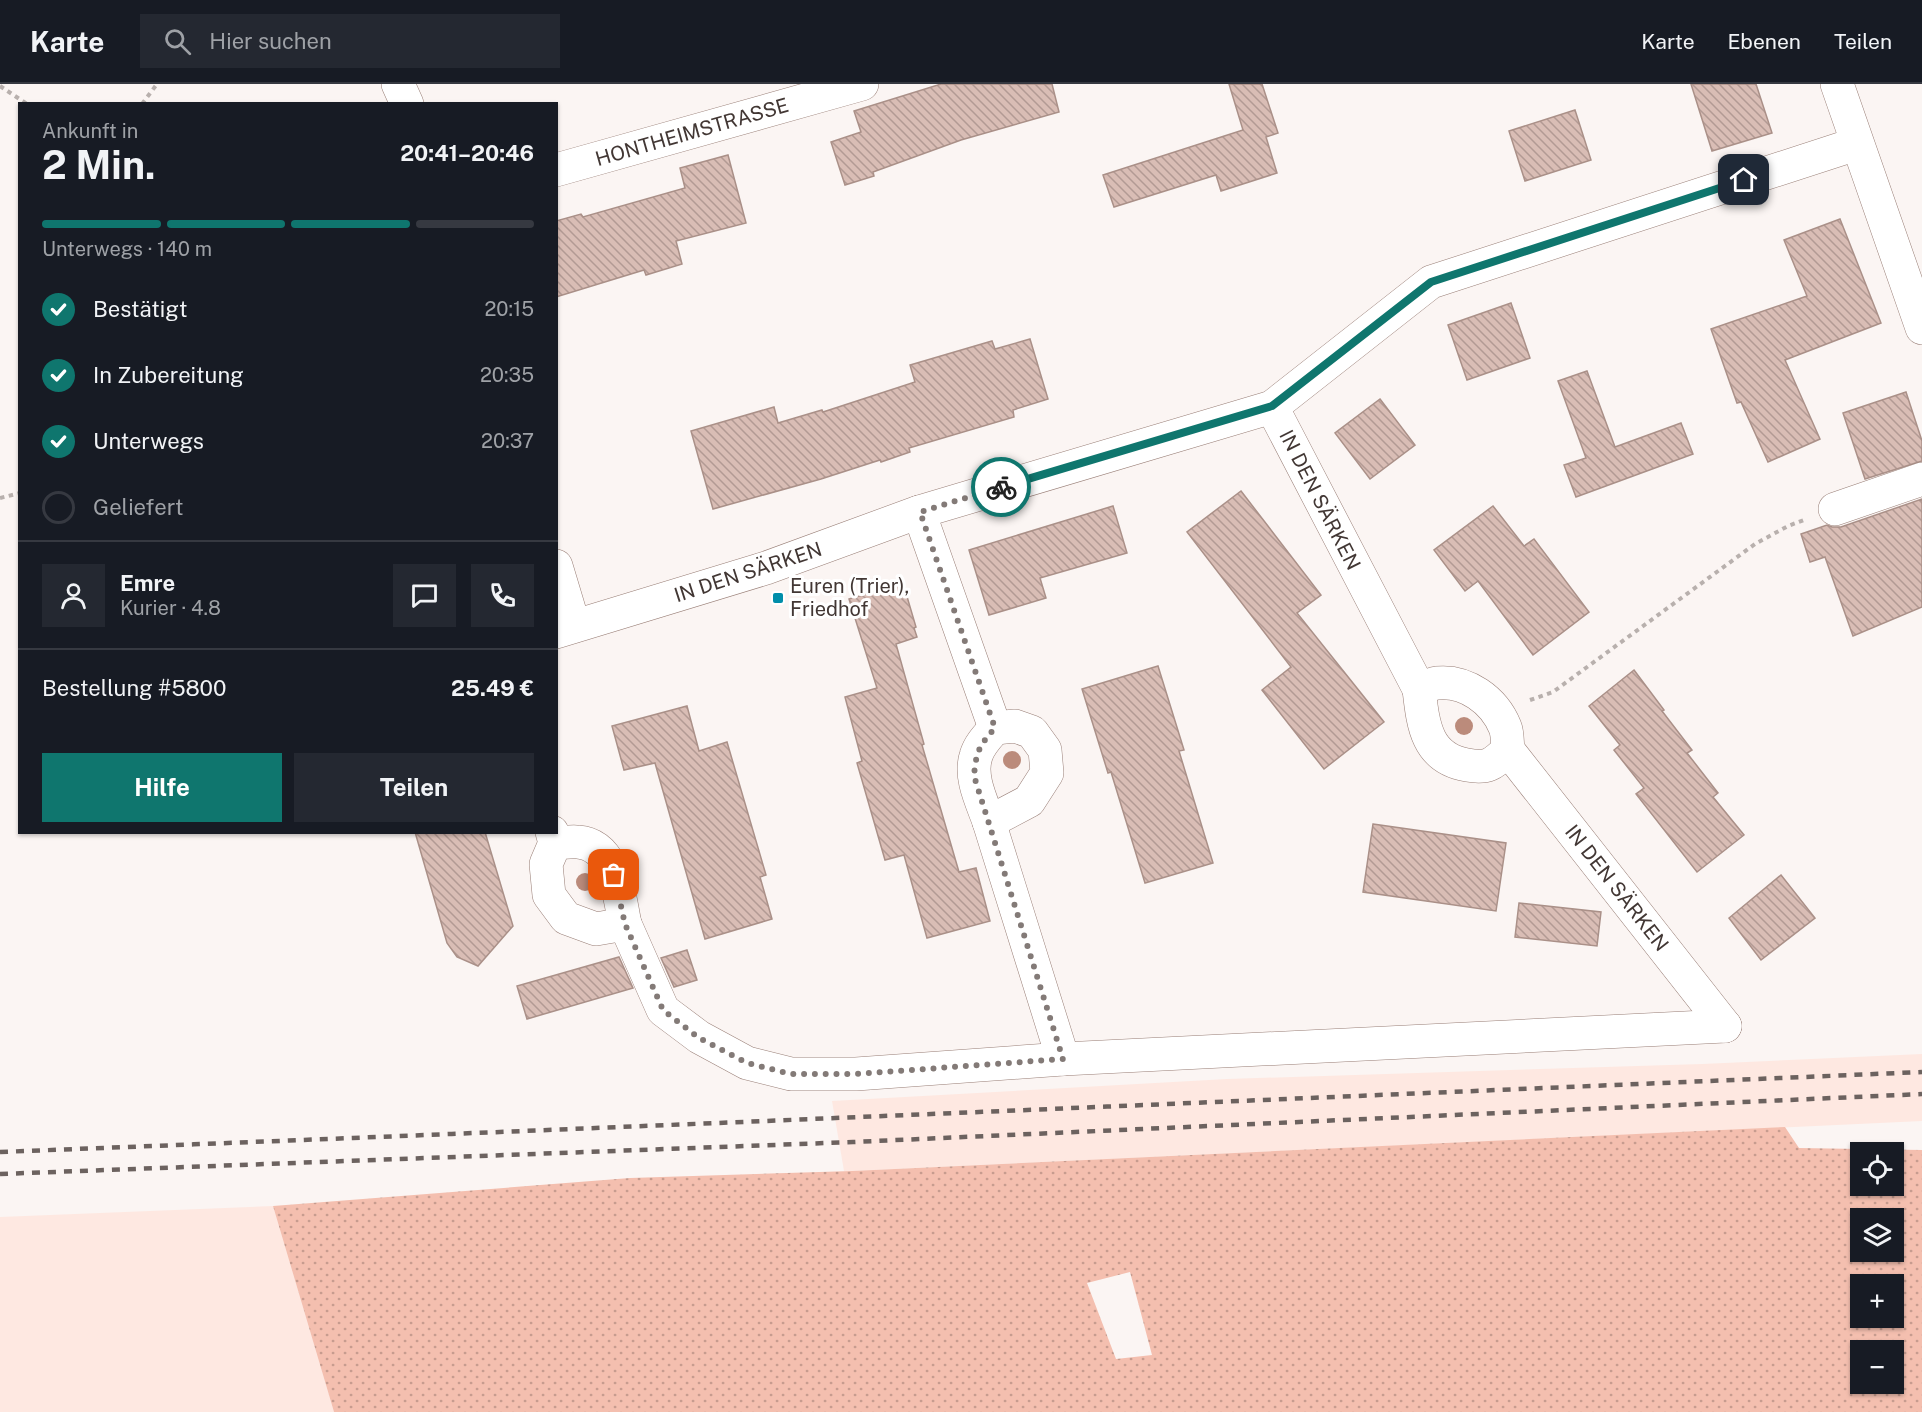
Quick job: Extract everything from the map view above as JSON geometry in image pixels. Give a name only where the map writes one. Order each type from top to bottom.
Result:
[{"type":"street","points":[[398,84],[406,102]]},
{"type":"street","name":"HONTHEIMSTRASSE","points":[[558,169],[862,84]]},
{"type":"street","points":[[1837,84],[1922,328]]},
{"type":"street","name":"IN DEN SÄRKEN","points":[[558,580],[565,629],[766,568],[920,512],[1272,406],[1431,282],[1856,144]]},
{"type":"street","name":"IN DEN SÄRKEN","points":[[1272,406],[1419,689],[1422,720],[1439,754],[1457,764],[1475,767],[1491,765],[1508,750]]},
{"type":"street","points":[[1835,509],[1922,479]]},
{"type":"street","points":[[920,512],[995,728]]},
{"type":"street","name":"IN DEN SÄRKEN","points":[[1063,1059],[1725,1026],[1508,750],[1506,728],[1497,712],[1471,688],[1437,683],[1419,689]]},
{"type":"street","points":[[625,924],[596,928],[566,918],[549,895],[546,864],[553,838],[580,842],[601,851],[614,875],[625,924],[663,1010],[699,1038],[747,1063],[791,1074],[856,1074],[1063,1059],[974,776],[976,756],[984,741],[995,728],[1015,726],[1032,732],[1045,750],[1047,773],[1029,801],[989,822]]},
{"type":"path","points":[[144,102],[157,84]]},
{"type":"path","points":[[0,86],[24,102]]},
{"type":"path","points":[[0,498],[18,493]]},
{"type":"path","points":[[1497,712],[1554,692],[1755,544],[1788,526],[1835,509]]},
{"type":"shaded area","points":[[1922,1054],[1922,1121],[852,1171],[844,1171],[832,1101],[1227,1079],[1702,1064]]},
{"type":"shaded area","points":[[1785,1127],[1799,1148],[1850,1149],[1850,1196],[1904,1196],[1904,1150],[1922,1150],[1922,1412],[334,1412],[273,1206],[630,1178],[852,1171]],"holes":[[[1130,1272],[1152,1355],[1116,1359],[1087,1283]]]},
{"type":"shaded area","points":[[273,1206],[334,1412],[0,1412],[0,1217]]},
{"type":"building","points":[[941,84],[1052,84],[1059,112],[961,140],[873,172],[874,176],[845,185],[831,142],[861,132],[854,111]]},
{"type":"building","points":[[1229,84],[1262,84],[1278,133],[1266,137],[1277,173],[1221,191],[1216,175],[1114,207],[1103,175],[1243,130]]},
{"type":"building","points":[[1691,84],[1756,84],[1772,133],[1712,151]]},
{"type":"building","points":[[1575,110],[1591,160],[1525,181],[1509,131]]},
{"type":"building","points":[[728,155],[746,223],[676,241],[682,264],[646,275],[644,270],[558,296],[558,220],[581,214],[583,217],[685,188],[680,168]]},
{"type":"building","points":[[1840,219],[1881,323],[1785,360],[1820,439],[1768,462],[1741,402],[1737,403],[1711,329],[1807,296],[1784,240]]},
{"type":"building","points":[[1511,303],[1530,358],[1467,380],[1448,325]]},
{"type":"building","points":[[1030,339],[1048,399],[1013,410],[1014,417],[909,448],[910,452],[881,462],[880,460],[713,509],[691,431],[774,407],[778,423],[822,410],[823,412],[915,382],[910,365],[992,341],[995,349]]},
{"type":"building","points":[[1587,371],[1615,447],[1681,423],[1693,454],[1576,497],[1564,465],[1586,458],[1558,381]]},
{"type":"building","points":[[1906,392],[1922,441],[1922,461],[1865,479],[1843,413]]},
{"type":"building","points":[[1380,399],[1415,445],[1370,479],[1335,433]]},
{"type":"building","points":[[1241,491],[1321,595],[1297,613],[1384,722],[1324,769],[1262,690],[1291,667],[1187,532]]},
{"type":"building","points":[[1922,499],[1922,607],[1853,636],[1825,557],[1810,562],[1801,534],[1827,525],[1841,527]]},
{"type":"building","points":[[1113,506],[1127,553],[1040,578],[1046,598],[989,615],[969,550]]},
{"type":"building","points":[[1493,506],[1524,546],[1534,539],[1589,612],[1533,655],[1478,581],[1465,591],[1434,550]]},
{"type":"building","points":[[903,583],[917,637],[896,644],[924,744],[922,745],[959,872],[976,868],[990,921],[927,938],[904,855],[885,860],[857,763],[862,761],[845,697],[877,688],[849,599]]},
{"type":"building","points":[[1158,666],[1184,750],[1179,751],[1213,863],[1145,883],[1111,772],[1108,773],[1082,689]]},
{"type":"building","points":[[1634,670],[1692,750],[1687,753],[1718,793],[1713,797],[1744,835],[1697,872],[1636,794],[1644,788],[1614,750],[1620,745],[1589,706]]},
{"type":"building","points":[[687,706],[699,751],[727,742],[766,875],[760,877],[772,919],[705,939],[655,763],[624,770],[612,726]]},
{"type":"building","points":[[1373,824],[1506,843],[1496,911],[1363,892]]},
{"type":"building","points":[[416,834],[486,834],[513,926],[478,966],[457,957],[447,943]]},
{"type":"building","points":[[1781,875],[1815,918],[1761,960],[1729,918]]},
{"type":"building","points":[[1519,903],[1601,912],[1597,946],[1515,937]]},
{"type":"building","points":[[687,950],[697,980],[674,987],[661,958]]},
{"type":"building","points":[[619,957],[633,988],[527,1019],[517,986]]},
{"type":"railway","points":[[0,1152],[1922,1072]]},
{"type":"railway","points":[[0,1174],[853,1142],[1922,1094]]},
{"type":"way so far","points":[[614,875],[625,924],[663,1010],[699,1038],[747,1063],[791,1074],[856,1074],[1063,1059],[974,776],[976,756],[984,741],[995,728],[920,512],[1001,487]]},
{"type":"place","name":"Euren (Trier), Friedhof","points":[[778,598]]},
{"type":"route","points":[[1001,487],[1272,406],[1431,282],[1744,180]]}]
